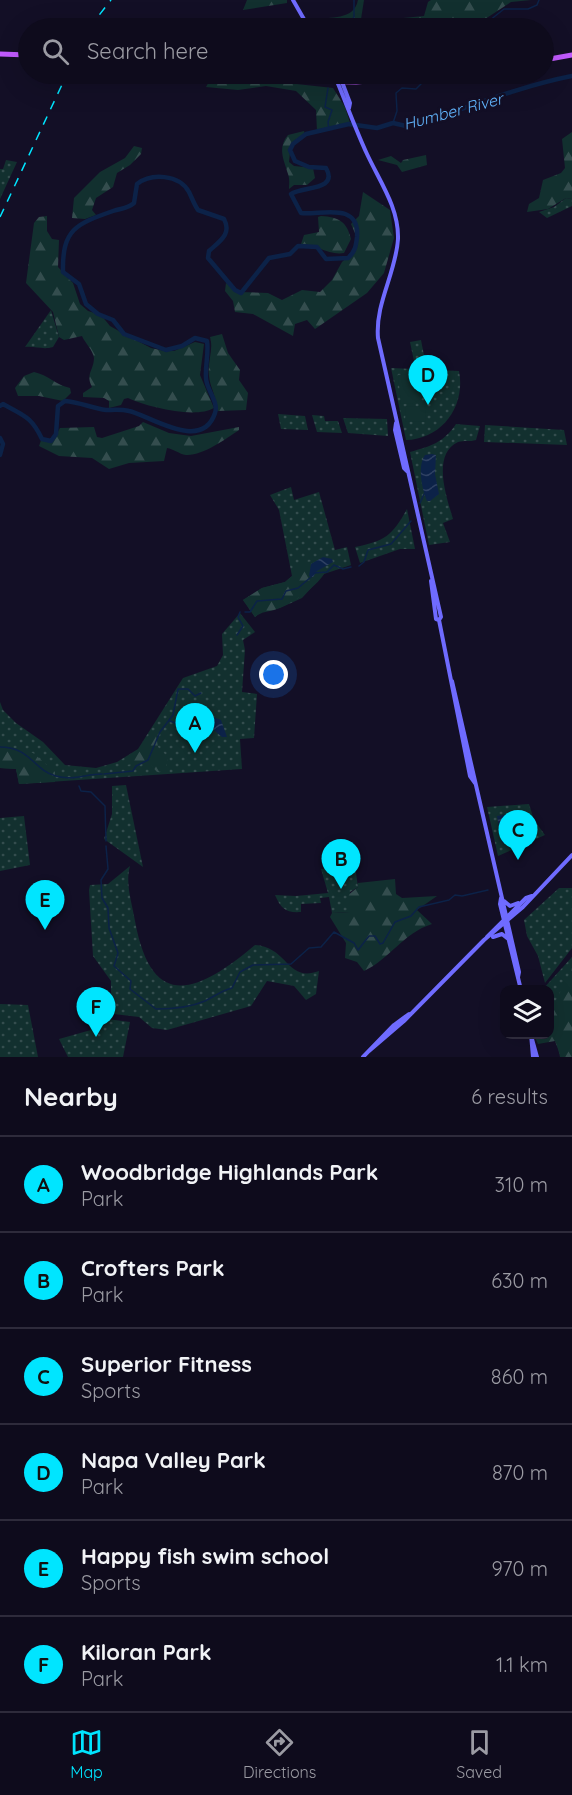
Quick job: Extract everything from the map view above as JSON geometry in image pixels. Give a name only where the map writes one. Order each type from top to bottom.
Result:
[{"type":"main road","points":[[293,0],[303,18]]},
{"type":"main road","points":[[0,54],[18,55]]},
{"type":"main road","points":[[554,58],[572,55]]},
{"type":"main road","points":[[340,84],[360,137],[391,201],[398,228],[396,254],[378,324],[379,345],[431,581],[434,607],[452,681],[470,776],[476,785],[520,985]]},
{"type":"main road","points":[[363,1057],[572,855]]},
{"type":"main road","points":[[501,895],[510,906],[532,896]]},
{"type":"main road","points":[[518,977],[508,940],[506,920],[526,897]]},
{"type":"main road","points":[[485,939],[500,934],[508,940]]},
{"type":"main road","points":[[531,1039],[535,1057]]},
{"type":"green space","points":[[247,0],[287,0],[287,3],[243,10]]},
{"type":"green space","points":[[358,0],[364,0],[361,18],[328,18],[347,15],[356,7]]},
{"type":"green space","points":[[431,0],[531,0],[511,2],[487,18],[403,18],[424,16],[428,2]]},
{"type":"green space","points":[[208,84],[296,84],[333,88],[345,107],[350,123],[317,131],[316,110],[296,91],[266,86],[238,90],[206,87]]},
{"type":"green space","points":[[304,131],[305,135],[291,143],[289,162],[294,166],[313,168],[315,178],[307,185],[294,185],[289,189],[289,178],[282,154],[283,145],[288,135]]},
{"type":"green space","points":[[572,132],[572,199],[566,198],[548,209],[527,212],[529,204],[539,198],[543,180],[561,173],[565,168],[562,139]]},
{"type":"green space","points":[[134,146],[142,148],[141,154],[117,173],[113,187],[96,198],[92,210],[96,215],[85,219],[72,218],[74,198],[100,172],[125,158]]},
{"type":"green space","points":[[426,155],[427,165],[402,172],[397,165],[378,160],[391,156],[401,163],[403,160]]},
{"type":"green space","points":[[6,160],[17,162],[0,199],[0,169],[3,169]]},
{"type":"green space","points":[[363,192],[390,210],[394,238],[384,273],[367,293],[315,329],[307,320],[295,324],[293,336],[253,314],[235,312],[233,301],[225,291],[226,283],[239,292],[268,293],[282,300],[302,290],[320,292],[332,280],[342,262],[357,248],[358,240],[351,224],[359,216]]},
{"type":"green space","points":[[566,198],[572,199],[572,206],[547,218],[539,212],[554,207]]},
{"type":"green space","points":[[47,216],[47,231],[52,239],[59,240],[58,267],[73,283],[80,304],[88,311],[101,315],[110,326],[151,348],[174,351],[195,342],[204,344],[200,375],[214,408],[206,411],[184,412],[147,405],[128,398],[124,399],[121,405],[109,408],[109,401],[104,398],[83,397],[83,393],[92,387],[89,379],[94,362],[92,352],[82,336],[64,340],[59,337],[53,312],[26,283],[34,223],[39,217]]},
{"type":"green space","points":[[318,217],[337,219],[347,228],[351,239],[344,253],[333,253],[301,244],[304,235],[319,232]]},
{"type":"green space","points":[[51,310],[59,337],[53,347],[25,347]]},
{"type":"green space","points":[[222,334],[228,353],[240,370],[239,380],[248,393],[246,410],[218,411],[216,409],[209,376],[210,337]]},
{"type":"green space","points":[[421,340],[426,366],[415,366],[410,342]]},
{"type":"green space","points":[[391,368],[459,371],[459,396],[455,408],[440,427],[430,434],[406,440]]},
{"type":"green space","points":[[34,372],[70,388],[71,393],[63,401],[39,396],[18,396],[15,388],[24,376]]},
{"type":"green space","points":[[423,372],[426,387],[423,398],[413,403],[401,404],[398,375]]},
{"type":"green space","points":[[406,406],[426,407],[425,422],[405,421]]},
{"type":"green space","points":[[278,414],[305,416],[308,430],[281,429]]},
{"type":"green space","points":[[312,415],[324,416],[325,421],[338,421],[342,433],[317,432]]},
{"type":"green space","points":[[343,418],[387,419],[388,436],[348,433]]},
{"type":"green space","points":[[143,422],[169,433],[191,436],[239,427],[239,430],[199,453],[186,455],[167,448],[164,461],[129,463],[109,469],[92,458],[59,456],[39,446],[42,438],[53,441],[60,428],[94,427],[97,437],[102,438],[139,426]]},
{"type":"green space","points":[[456,424],[480,426],[476,440],[458,442],[450,448],[445,457],[443,478],[453,519],[443,523],[450,542],[429,545],[410,452],[436,443],[446,436]]},
{"type":"green space","points":[[485,425],[564,430],[567,445],[484,442]]},
{"type":"green space","points":[[291,487],[294,500],[319,492],[335,550],[347,547],[351,565],[324,574],[302,598],[280,608],[261,612],[255,617],[243,600],[262,588],[285,582],[292,576],[279,510],[270,495]]},
{"type":"green space","points":[[407,509],[415,549],[400,549],[360,563],[355,547],[387,536]]},
{"type":"green space","points":[[315,561],[324,564],[324,574],[315,585],[290,603],[255,617],[243,600],[262,588],[285,582],[292,576],[297,563]]},
{"type":"green space","points":[[240,613],[255,632],[243,640],[245,650],[242,692],[257,694],[254,738],[240,739],[242,769],[19,784],[16,769],[0,768],[0,702],[3,710],[16,723],[43,742],[65,765],[96,768],[117,762],[138,749],[183,678],[217,666],[223,655],[222,634]]},
{"type":"green space","points":[[156,735],[158,747],[168,757],[165,771],[157,772],[148,762],[126,765]]},
{"type":"green space","points":[[0,744],[33,753],[55,772],[55,782],[19,784],[16,769],[0,768]]},
{"type":"green space","points":[[126,785],[143,867],[104,839],[112,814],[112,786]]},
{"type":"green space","points":[[529,804],[534,820],[545,835],[498,856],[487,807]]},
{"type":"green space","points":[[24,816],[30,865],[0,871],[0,818]]},
{"type":"green space","points":[[130,866],[128,879],[130,893],[143,951],[153,971],[166,982],[180,986],[197,983],[215,974],[255,945],[266,947],[300,972],[319,971],[316,994],[306,1000],[294,986],[267,981],[251,1006],[167,1030],[152,1028],[139,1017],[114,1014],[111,1010],[111,981],[93,956],[89,890],[90,885],[108,884]]},
{"type":"green space","points":[[355,866],[358,887],[350,892],[350,912],[332,913],[329,897],[320,898],[321,903],[301,904],[301,912],[291,912],[279,904],[275,895],[328,893],[321,869]]},
{"type":"green space","points":[[395,879],[396,894],[402,898],[437,896],[417,910],[432,924],[413,933],[382,960],[364,971],[357,962],[345,958],[346,943],[330,917],[332,913],[350,912],[347,896],[358,887],[358,883]]},
{"type":"green space","points":[[559,888],[572,888],[572,948],[545,983],[538,956],[527,936],[524,920]]},
{"type":"green space","points":[[572,957],[572,1057],[560,1057],[556,1040],[539,1043],[544,1039],[554,1039],[554,985],[547,985]]},
{"type":"green space","points":[[572,969],[572,1057],[561,1057],[555,1041],[538,1044],[536,1039],[554,1039],[554,1004]]},
{"type":"green space","points":[[0,1004],[28,1005],[38,1057],[0,1057]]},
{"type":"green space","points":[[100,1018],[130,1022],[123,1057],[68,1057],[59,1039],[98,1028]]},
{"type":"water","points":[[425,455],[436,455],[435,474],[439,494],[427,501],[422,484],[421,465]]},
{"type":"water","points":[[323,557],[332,559],[333,562],[317,571],[313,577],[309,576],[311,564]]},
{"type":"water","points":[[210,716],[221,720],[227,737],[222,737],[208,725],[207,719]]},
{"type":"water","points":[[521,810],[531,834],[524,834],[521,830],[521,835],[516,838],[507,824],[511,841],[502,843],[497,816],[510,814],[517,821],[516,813]]},
{"type":"waterway","points":[[353,18],[354,0]]},
{"type":"waterway","points":[[493,18],[504,9],[528,9],[537,5],[539,0]]},
{"type":"waterway","name":"Humber River","points":[[554,80],[572,76]]},
{"type":"waterway","points":[[393,123],[397,111],[396,93],[402,88],[416,89],[421,84]]},
{"type":"waterway","name":"Humber River","points":[[0,406],[3,404],[26,417],[42,439],[51,441],[56,434],[58,406],[65,401],[106,410],[129,411],[187,431],[199,430],[208,425],[216,409],[206,378],[207,341],[195,338],[182,346],[166,350],[124,334],[113,320],[98,314],[86,304],[79,284],[63,272],[65,246],[74,230],[89,220],[134,203],[137,184],[143,180],[157,177],[172,179],[184,186],[198,210],[224,219],[226,233],[209,251],[208,258],[235,290],[241,293],[269,258],[290,254],[298,246],[317,247],[326,259],[348,258],[355,249],[356,225],[352,218],[336,212],[301,213],[291,194],[318,187],[328,181],[329,175],[326,168],[309,167],[295,161],[290,150],[293,144],[306,134],[349,124],[377,128],[393,123],[406,126],[417,120],[450,113],[540,84]]},
{"type":"waterway","points":[[328,88],[325,107],[332,110],[328,122],[329,130]]},
{"type":"waterway","name":"Humber River","points":[[0,438],[3,444],[0,455]]},
{"type":"waterway","points":[[420,503],[424,494]]},
{"type":"waterway","points":[[359,566],[364,562],[368,550],[391,544],[411,521]]},
{"type":"waterway","points":[[314,573],[327,572],[334,565],[343,569],[351,567]]},
{"type":"waterway","points":[[245,612],[250,612],[257,601],[282,599],[286,591],[298,588],[311,577]]},
{"type":"waterway","points":[[237,635],[243,626],[238,617],[240,612]]},
{"type":"waterway","points":[[104,774],[133,771],[136,766],[148,760],[160,732],[173,715],[178,689],[188,689],[195,696],[201,693]]},
{"type":"waterway","points":[[170,721],[191,729],[207,723]]},
{"type":"waterway","points":[[0,747],[19,751],[42,769],[56,776],[73,778],[102,774]]},
{"type":"waterway","points":[[79,786],[81,791],[91,792],[105,806],[106,841]]},
{"type":"waterway","points":[[106,846],[108,869],[101,880],[102,898],[108,908],[109,928],[118,953],[114,966],[131,981],[130,989],[156,1009],[194,1005],[205,1001],[232,988],[240,972],[253,965],[291,964],[309,948],[321,947],[334,932],[354,943],[358,950],[369,936],[375,936],[380,944],[383,943],[395,922],[411,916],[419,907],[449,900],[455,895],[462,896],[488,890]]},
{"type":"railway","points":[[97,18],[111,0]]},
{"type":"railway","points":[[0,217],[62,84]]},
{"type":"place","name":"Napa Valley Park","points":[[428,405]]},
{"type":"place","name":"Woodbridge Highlands Park","points":[[195,753]]},
{"type":"place","name":"Superior Fitness","points":[[518,860]]},
{"type":"place","name":"Crofters Park","points":[[341,889]]},
{"type":"place","name":"Happy fish swim school","points":[[45,930]]},
{"type":"place","name":"Kiloran Park","points":[[96,1037]]}]
